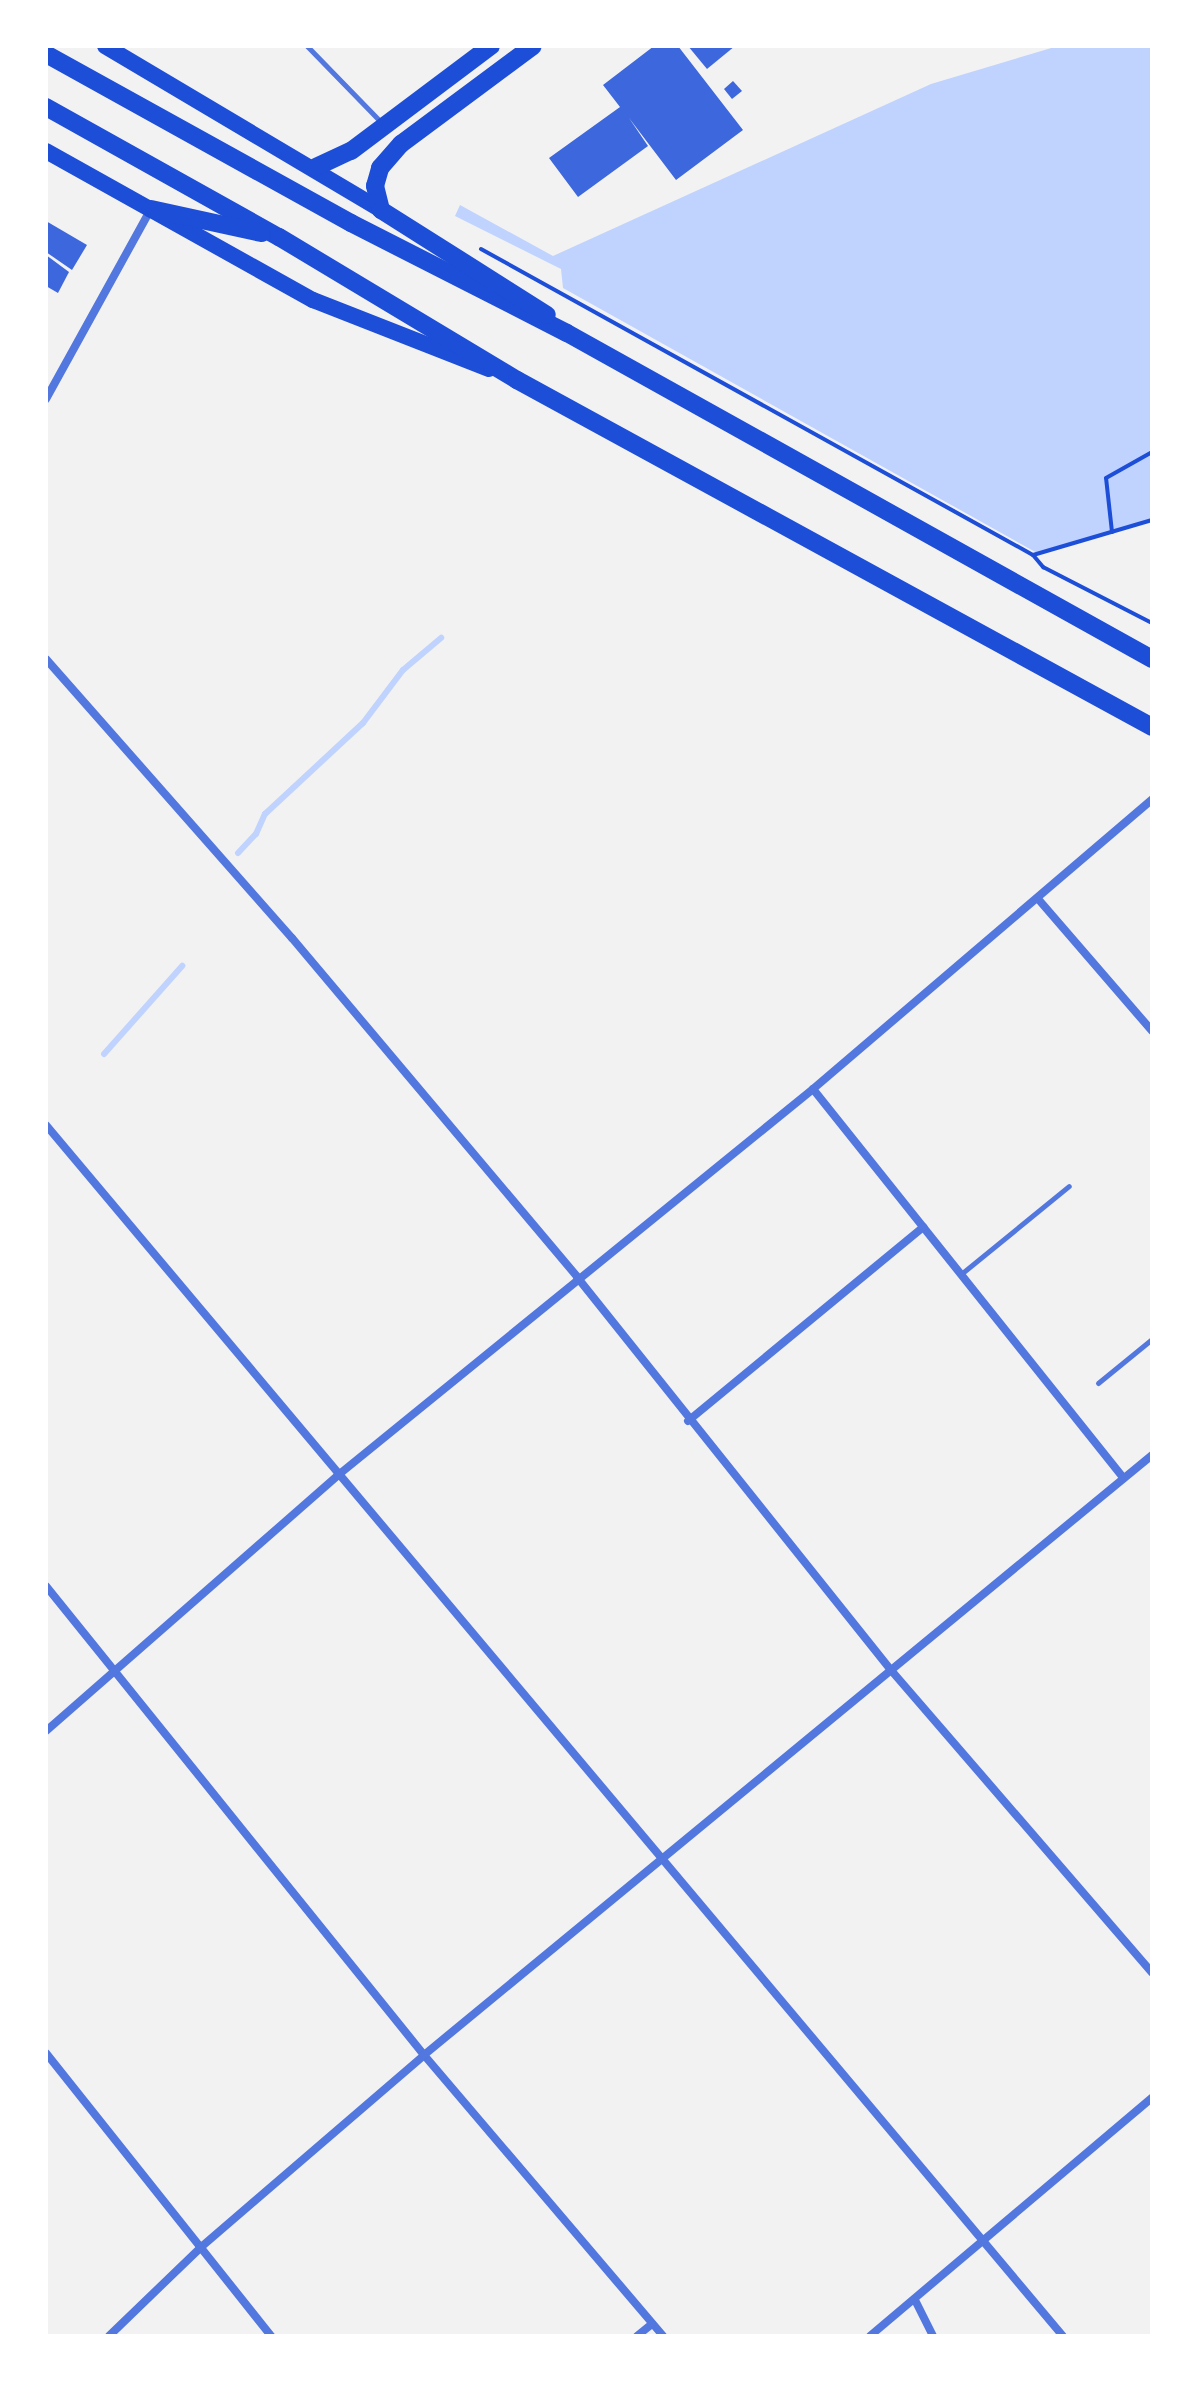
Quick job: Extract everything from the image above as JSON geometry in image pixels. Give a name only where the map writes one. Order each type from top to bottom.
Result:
[{"type":"main road","points":[[105,46],[316,167],[529,299],[567,333]]},
{"type":"main road","points":[[316,167],[351,151],[491,46]]},
{"type":"main road","points":[[381,210],[375,186],[380,168],[401,144],[533,46]]},
{"type":"main road","points":[[46,54],[351,223],[567,333],[1152,659]]},
{"type":"main road","points":[[46,107],[279,237],[517,380],[1152,727]]},
{"type":"main road","points":[[385,125],[401,144]]},
{"type":"main road","points":[[46,151],[313,300],[517,380]]},
{"type":"main road","points":[[151,209],[279,237]]},
{"type":"street","points":[[46,399],[151,209]]},
{"type":"street","points":[[46,659],[292,938],[577,1277],[688,1421],[890,1669],[1152,1973]]},
{"type":"street","points":[[46,1731],[337,1476],[577,1277],[813,1089],[1039,900],[1152,799]]},
{"type":"street","points":[[1039,900],[1152,1031]]},
{"type":"street","points":[[813,1089],[1123,1477]]},
{"type":"street","points":[[46,1125],[337,1476],[1063,2336]]},
{"type":"street","points":[[688,1421],[923,1227]]},
{"type":"street","points":[[109,2336],[200,2248],[424,2055],[1152,1455]]},
{"type":"street","points":[[46,1586],[117,1669],[424,2055],[663,2336]]},
{"type":"street","points":[[46,2053],[271,2336]]},
{"type":"street","points":[[870,2336],[915,2300],[982,2237],[1152,2098]]},
{"type":"street","points":[[915,2300],[933,2336]]},
{"type":"street","points":[[637,2336],[652,2324]]},
{"type":"lane","points":[[307,46],[385,125]]},
{"type":"lane","points":[[961,1274],[1069,1186]]},
{"type":"lane","points":[[1098,1383],[1152,1339]]},
{"type":"path","points":[[473,244],[1033,555],[1043,567],[1152,623]]},
{"type":"path","points":[[1112,532],[1106,478],[1152,452]]},
{"type":"path","points":[[1033,555],[1152,520]]},
{"type":"water","points":[[1058,46],[1152,46],[1152,520],[1039,554],[563,288],[561,269],[455,216],[460,205],[553,256],[931,84]]},
{"type":"building","points":[[654,46],[678,46],[743,130],[676,180],[629,118],[648,146],[578,197],[549,158],[620,107],[603,85]]},
{"type":"building","points":[[688,46],[735,46],[707,69]]},
{"type":"building","points":[[733,81],[742,91],[732,99],[724,89]]},
{"type":"building","points":[[46,221],[87,245],[72,270],[46,252]]},
{"type":"building","points":[[46,255],[69,272],[58,293],[46,286]]},
{"type":"waterway","points":[[238,853],[256,834],[265,814],[363,723],[403,670],[441,638]]},
{"type":"waterway","points":[[104,1054],[182,966]]}]
